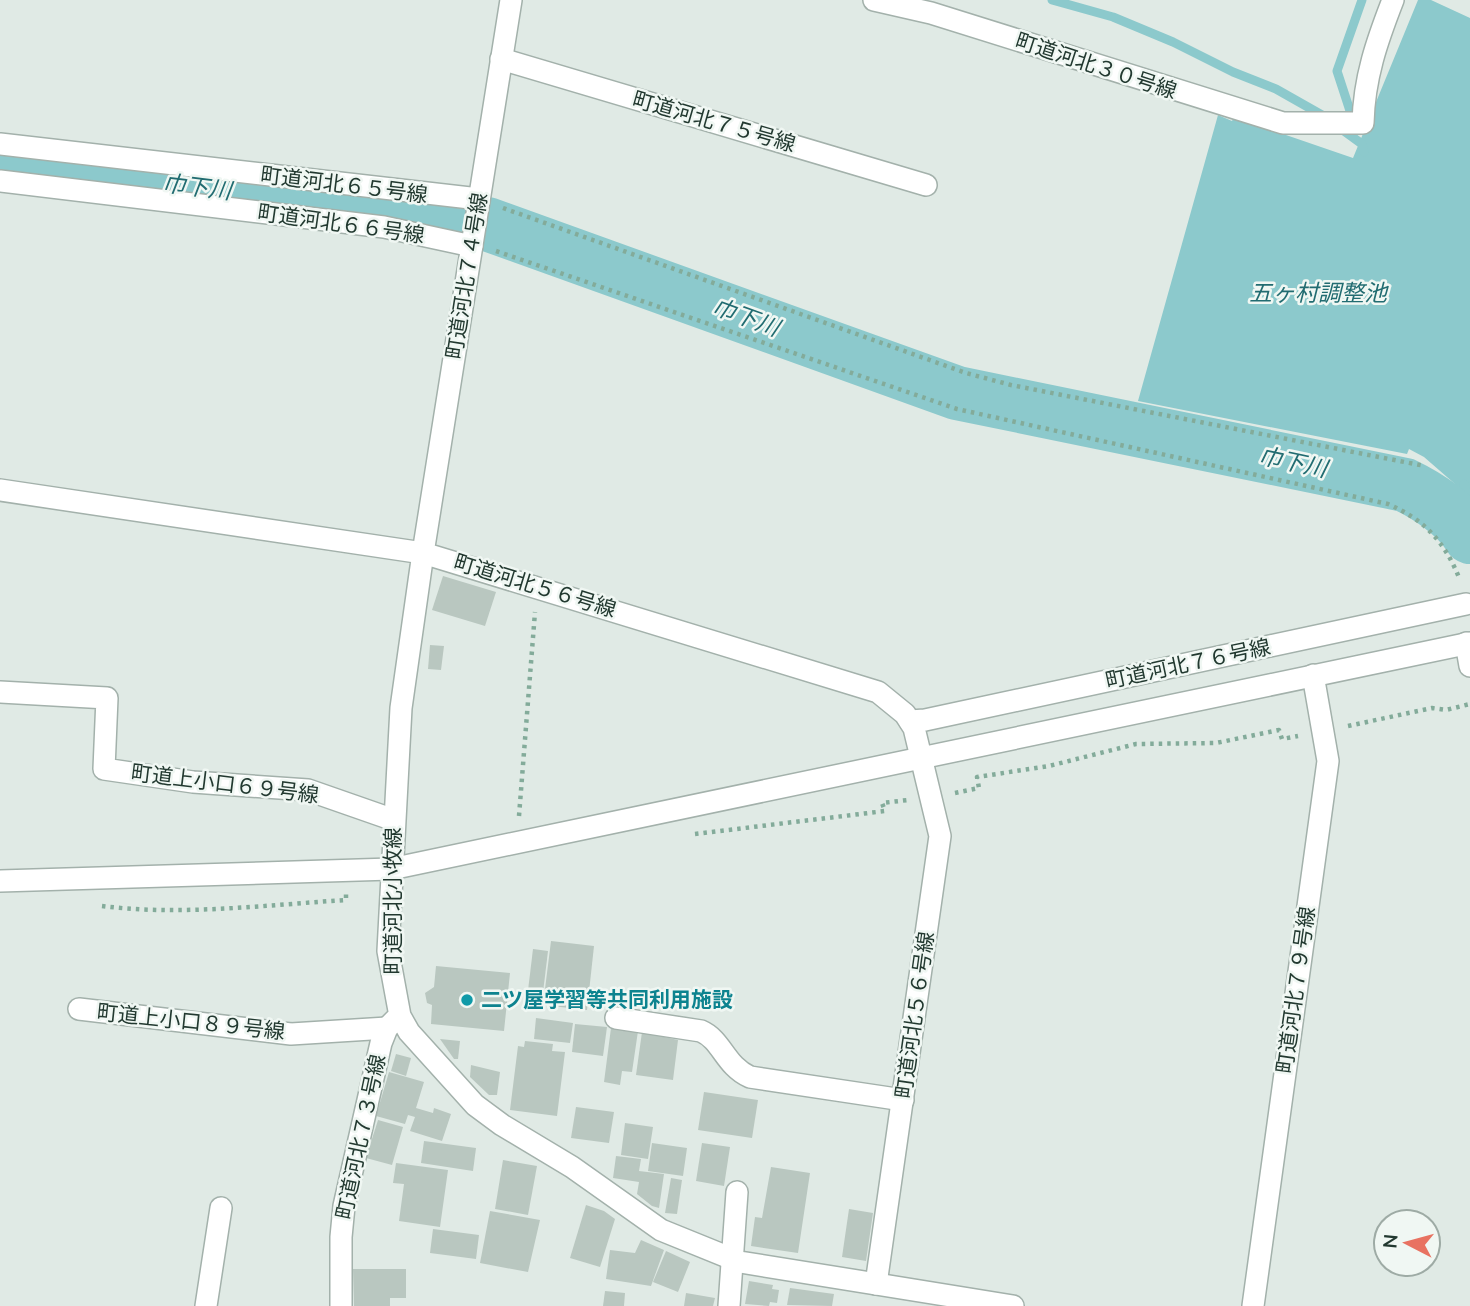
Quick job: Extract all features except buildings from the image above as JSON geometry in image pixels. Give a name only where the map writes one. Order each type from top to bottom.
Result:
[{"type":"street","name":"町道河北７４号線","points":[[423,553],[511,0]]},
{"type":"street","name":"町道河北３０号線","points":[[874,0],[931,13],[1283,123],[1363,123],[1364,92],[1370,61],[1392,0]]},
{"type":"street","name":"町道河北７５号線","points":[[502,59],[926,185]]},
{"type":"street","name":"町道河北６５号線","points":[[0,144],[479,203]]},
{"type":"street","name":"町道河北６６号線","points":[[0,181],[384,227],[472,242]]},
{"type":"street","points":[[0,490],[423,553]]},
{"type":"street","name":"町道河北５６号線","points":[[423,553],[878,692],[916,739],[940,836],[876,1284]]},
{"type":"street","name":"町道河北小牧線","points":[[423,553],[401,708],[388,951],[393,1022],[409,1032],[460,1088],[502,1125],[572,1167],[661,1230],[731,1259],[1013,1306]]},
{"type":"street","name":"町道河北７６号線","points":[[916,739],[925,720],[1466,604]]},
{"type":"street","points":[[0,881],[391,869],[517,842],[916,739],[1313,675],[1468,643],[1470,666]]},
{"type":"street","name":"町道河北７９号線","points":[[1253,1306],[1328,761],[1313,675]]},
{"type":"street","name":"町道上小口６９号線","points":[[0,692],[107,698],[104,769],[193,782],[308,790],[394,820]]},
{"type":"street","name":"町道上小口８９号線","points":[[79,1009],[291,1034],[393,1022]]},
{"type":"street","points":[[616,1018],[701,1031],[712,1039],[733,1068],[750,1077],[903,1100]]},
{"type":"street","name":"町道河北７３号線","points":[[341,1306],[341,1237],[348,1185],[393,1022]]},
{"type":"street","points":[[729,1306],[737,1192]]},
{"type":"street","points":[[206,1306],[221,1208]]},
{"type":"path","points":[[479,203],[966,373],[1011,385],[1425,466]]},
{"type":"path","points":[[472,242],[957,409],[1388,504],[1415,517],[1441,541],[1452,561],[1466,604]]},
{"type":"path","points":[[517,842],[537,587]]},
{"type":"water","name":"五ヶ村調整池","points":[[1418,0],[1431,0],[1470,18],[1470,497],[1424,457],[1409,449],[1407,454],[1138,401],[1218,115],[1232,121],[1234,117],[1353,158]]},
{"type":"waterway","points":[[1052,0],[1113,17],[1173,42],[1233,72],[1276,89],[1329,119]]},
{"type":"waterway","points":[[1354,123],[1337,71],[1362,0]]},
{"type":"waterway","points":[[1340,128],[1362,144],[1364,152]]},
{"type":"waterway","name":"巾下川","points":[[0,163],[487,224],[957,393],[1405,485],[1441,507],[1458,521],[1470,537]]},
{"type":"waterway","points":[[1464,484],[1470,511]]},
{"type":"place","name":"二ツ屋学習等共同利用施設","points":[[467,1000]]}]
